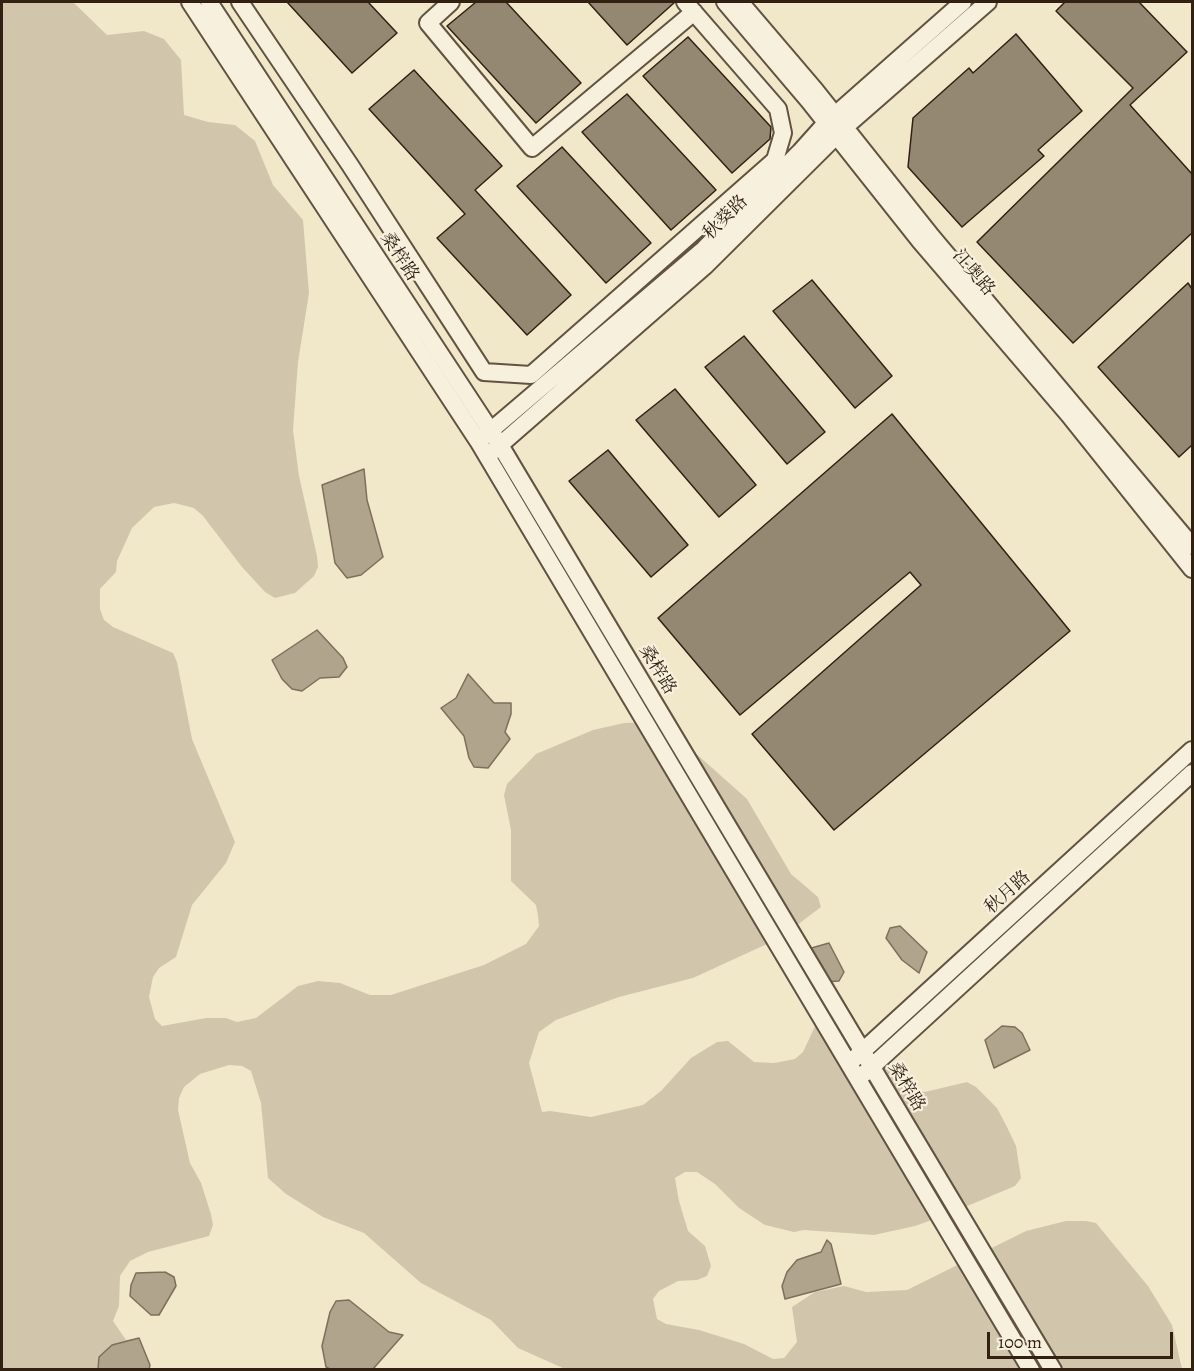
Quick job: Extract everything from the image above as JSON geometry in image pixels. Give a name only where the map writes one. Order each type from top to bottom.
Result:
[{"type":"street","name":"桑梓路","points":[[190,2],[489,444],[848,1063],[1030,1370]]},
{"type":"street","name":"桑梓路","points":[[209,2],[489,444],[863,1052],[1053,1370]]},
{"type":"street","points":[[240,2],[351,165],[484,372],[531,375],[775,160],[783,133],[778,109],[690,7],[532,148],[428,23],[452,2]]},
{"type":"street","name":"江奥路","points":[[725,2],[932,237],[1192,546]]},
{"type":"street","name":"江奥路","points":[[740,2],[835,125],[920,241],[1069,415],[1192,568]]},
{"type":"street","name":"秋葵路","points":[[835,125],[963,2]]},
{"type":"street","name":"秋葵路","points":[[489,444],[704,249],[800,152],[988,2]]},
{"type":"street","name":"秋月路","points":[[848,1063],[863,1052],[1192,750]]},
{"type":"street","name":"秋月路","points":[[858,1079],[1192,773]]},
{"type":"shaded area","points":[[2,2],[73,2],[107,35],[144,31],[164,39],[181,60],[184,115],[208,122],[235,125],[255,141],[273,185],[303,220],[309,293],[298,362],[293,430],[299,476],[317,556],[318,567],[314,576],[295,593],[275,598],[265,592],[242,567],[203,516],[194,508],[174,503],[154,507],[132,528],[117,561],[116,572],[100,589],[100,609],[104,620],[113,627],[173,653],[177,662],[192,739],[235,842],[226,863],[192,905],[176,957],[159,968],[153,977],[149,997],[155,1019],[162,1026],[206,1018],[226,1018],[237,1022],[256,1018],[298,986],[318,981],[340,983],[370,995],[391,995],[484,965],[526,944],[539,926],[538,916],[536,905],[511,881],[511,830],[504,795],[507,784],[536,754],[593,730],[624,723],[655,722],[665,726],[747,799],[791,874],[818,897],[821,907],[780,938],[693,978],[619,997],[556,1020],[539,1032],[529,1063],[542,1112],[550,1111],[591,1117],[643,1105],[661,1091],[691,1058],[717,1042],[728,1041],[754,1062],[774,1063],[795,1059],[803,1052],[817,1022],[825,1017],[837,1017],[856,1028],[905,1088],[925,1092],[967,1082],[976,1087],[997,1108],[1007,1127],[1016,1146],[1021,1178],[1015,1186],[946,1215],[915,1226],[874,1235],[804,1230],[794,1232],[765,1225],[739,1208],[715,1184],[697,1172],[685,1172],[675,1178],[679,1201],[688,1231],[705,1246],[711,1266],[707,1276],[697,1280],[678,1281],[659,1291],[653,1299],[657,1319],[666,1324],[699,1330],[744,1344],[773,1359],[784,1358],[797,1342],[792,1307],[815,1292],[844,1286],[866,1292],[907,1290],[1026,1231],[1066,1221],[1086,1221],[1096,1223],[1148,1286],[1172,1325],[1182,1369],[565,1369],[518,1348],[491,1320],[421,1283],[364,1233],[323,1217],[286,1194],[268,1178],[261,1103],[251,1071],[242,1066],[229,1065],[200,1074],[184,1087],[179,1098],[178,1110],[190,1163],[201,1183],[211,1214],[213,1225],[209,1236],[148,1252],[130,1261],[120,1276],[119,1306],[113,1321],[126,1340],[139,1338],[150,1365],[149,1369],[2,1370]]},
{"type":"shaded area","points":[[364,469],[367,500],[383,557],[361,575],[347,578],[335,563],[322,485]]},
{"type":"shaded area","points":[[317,630],[343,658],[347,667],[339,677],[320,678],[302,691],[292,689],[282,679],[272,660]]},
{"type":"shaded area","points":[[468,674],[494,703],[511,703],[511,714],[505,732],[510,739],[488,768],[474,767],[469,758],[464,736],[441,708],[456,698]]},
{"type":"shaded area","points":[[900,926],[927,952],[919,973],[902,960],[886,938],[890,928]]},
{"type":"shaded area","points":[[829,943],[844,972],[839,981],[823,982],[800,977],[795,968],[801,951]]},
{"type":"shaded area","points":[[1002,1026],[1015,1027],[1022,1033],[1030,1050],[994,1068],[985,1040]]},
{"type":"shaded area","points":[[827,1240],[831,1244],[841,1284],[785,1299],[782,1286],[787,1272],[797,1260],[821,1252]]},
{"type":"shaded area","points":[[165,1272],[174,1277],[176,1286],[159,1315],[151,1315],[130,1296],[131,1285],[136,1273]]},
{"type":"shaded area","points":[[349,1300],[389,1332],[403,1335],[373,1369],[330,1369],[326,1367],[322,1346],[330,1312],[336,1301]]},
{"type":"shaded area","points":[[139,1338],[150,1365],[149,1369],[98,1369],[99,1357],[112,1345]]},
{"type":"building","points":[[287,2],[368,2],[397,33],[352,73]]},
{"type":"building","points":[[476,2],[506,2],[581,83],[536,123],[447,26]]},
{"type":"building","points":[[588,2],[675,2],[627,45]]},
{"type":"building","points":[[1065,2],[1139,2],[1187,52],[1130,105],[1192,174],[1192,233],[1073,343],[977,242],[1133,88],[1056,11]]},
{"type":"building","points":[[1016,34],[1082,111],[1038,150],[1044,156],[962,227],[908,167],[913,118],[969,68],[973,73]]},
{"type":"building","points":[[688,37],[771,127],[770,139],[732,173],[643,76]]},
{"type":"building","points":[[414,70],[502,166],[475,190],[571,295],[527,335],[437,238],[465,214],[369,109]]},
{"type":"building","points":[[627,94],[716,190],[671,230],[582,132]]},
{"type":"building","points":[[562,147],[651,243],[606,283],[517,186]]},
{"type":"building","points":[[812,280],[892,376],[855,408],[773,311]]},
{"type":"building","points":[[1188,283],[1192,289],[1192,445],[1179,457],[1098,367]]},
{"type":"building","points":[[744,336],[825,432],[787,464],[705,367]]},
{"type":"building","points":[[675,389],[756,485],[719,517],[636,420]]},
{"type":"building","points":[[892,414],[1070,631],[834,830],[752,734],[921,585],[910,572],[740,715],[658,618]]},
{"type":"building","points":[[608,450],[688,545],[651,577],[569,481]]}]
